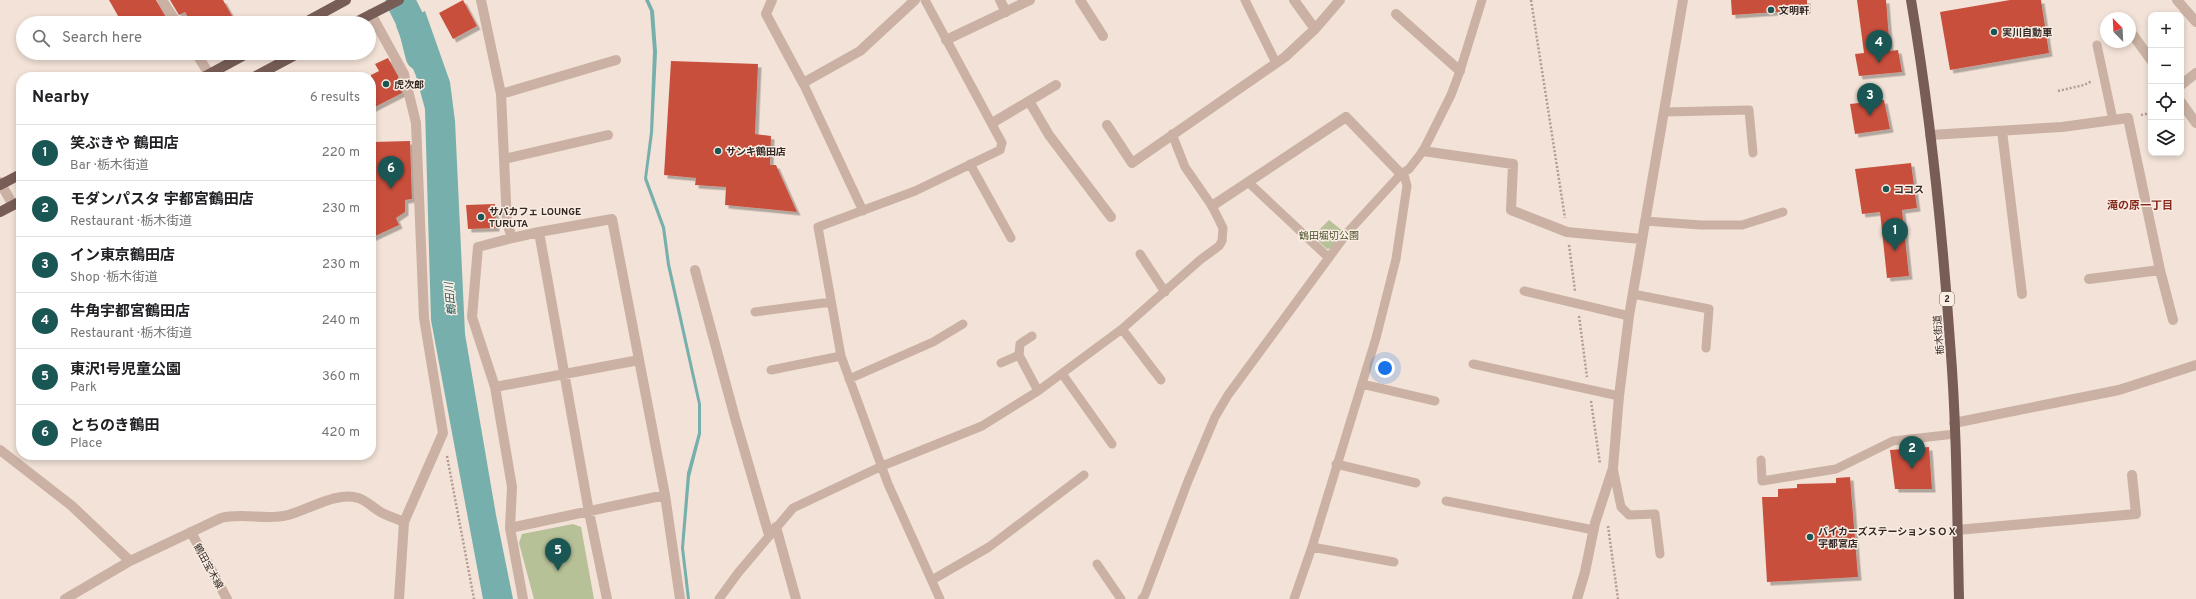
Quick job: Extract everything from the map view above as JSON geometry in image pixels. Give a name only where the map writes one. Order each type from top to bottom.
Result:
[{"type":"main road","points":[[317,16],[346,0]]},
{"type":"main road","points":[[367,16],[399,0]]},
{"type":"main road","name":"栃木街道","points":[[1911,0],[1930,135],[1946,282],[1955,434],[1959,599]]},
{"type":"main road","points":[[215,72],[236,60]]},
{"type":"main road","points":[[263,72],[286,60]]},
{"type":"main road","points":[[0,184],[16,176]]},
{"type":"main road","points":[[0,212],[16,204]]},
{"type":"street","points":[[162,0],[172,16]]},
{"type":"street","points":[[480,0],[501,94],[507,223],[512,238]]},
{"type":"street","points":[[772,0],[766,14],[803,83],[860,51],[910,2]]},
{"type":"street","points":[[1000,0],[1006,12]]},
{"type":"street","points":[[946,40],[1030,0]]},
{"type":"street","points":[[1080,0],[1103,36]]},
{"type":"street","points":[[1294,0],[1315,28]]},
{"type":"street","points":[[1107,125],[1132,163],[1276,63],[1315,28],[1340,0]]},
{"type":"street","points":[[1577,599],[1585,572],[1594,530],[1613,468],[1619,396],[1629,316],[1641,238],[1665,112],[1683,0]]},
{"type":"street","points":[[2177,0],[2196,22]]},
{"type":"street","points":[[1396,14],[1460,71]]},
{"type":"street","points":[[376,23],[404,74],[416,123],[424,318],[443,433],[404,522],[399,599]]},
{"type":"street","points":[[2136,39],[2148,56]]},
{"type":"street","points":[[200,60],[206,72]]},
{"type":"street","points":[[501,94],[616,60]]},
{"type":"street","points":[[2182,84],[2196,73]]},
{"type":"street","points":[[992,123],[1056,85]]},
{"type":"street","points":[[1029,101],[1049,135],[1111,217]]},
{"type":"street","points":[[2184,106],[2196,123]]},
{"type":"street","points":[[1212,206],[1346,118],[1402,174]]},
{"type":"street","points":[[1930,135],[2062,127],[2128,118],[2160,270],[2173,320]]},
{"type":"street","points":[[2002,131],[2022,294]]},
{"type":"street","points":[[504,159],[608,135]]},
{"type":"street","points":[[1423,151],[1513,164],[1511,210],[1567,232],[1641,238]]},
{"type":"street","points":[[0,184],[16,202]]},
{"type":"street","points":[[524,599],[510,528],[512,486],[495,387],[472,317],[478,247],[539,232],[612,219],[665,495],[680,599]]},
{"type":"street","points":[[539,232],[588,512],[607,599]]},
{"type":"street","points":[[695,270],[735,418],[796,599]]},
{"type":"street","points":[[2089,279],[2160,270]]},
{"type":"street","points":[[495,387],[639,360]]},
{"type":"street","points":[[1954,423],[2119,390],[2196,365]]},
{"type":"street","points":[[0,450],[72,506],[130,561]]},
{"type":"street","points":[[1957,530],[2136,514],[2132,475]]},
{"type":"street","points":[[510,528],[665,495]]},
{"type":"street","points":[[65,599],[130,561],[221,518],[232,515],[269,517],[288,515],[319,503],[346,496],[358,498],[380,512],[404,522]]},
{"type":"street","name":"鶴田宝木線","points":[[191,532],[228,599]]},
{"type":"lane","points":[[925,0],[1002,142],[1000,150],[915,191],[818,227],[842,356],[849,379],[882,466],[940,599]]},
{"type":"lane","points":[[1245,0],[1276,63]]},
{"type":"lane","points":[[1142,599],[1145,595],[1188,481],[1215,417],[1250,362],[1347,233],[1402,174],[1409,169],[1423,151],[1451,95],[1482,0]]},
{"type":"lane","points":[[2097,45],[2113,120]]},
{"type":"lane","points":[[803,83],[863,211]]},
{"type":"lane","points":[[1665,112],[1749,110],[1753,154]]},
{"type":"lane","points":[[719,599],[772,531],[793,508],[882,466],[982,426],[1063,374],[1122,329],[1200,260],[1219,246],[1222,241],[1223,228],[1212,206],[1185,167],[1172,134]]},
{"type":"lane","points":[[970,164],[1011,238]]},
{"type":"lane","points":[[1294,599],[1312,547],[1336,464],[1376,338],[1396,259],[1407,186],[1405,178],[1402,174]]},
{"type":"lane","points":[[1248,182],[1329,258]]},
{"type":"lane","points":[[1645,220],[1701,225],[1742,225],[1783,212]]},
{"type":"lane","points":[[1140,254],[1165,292]]},
{"type":"lane","points":[[1524,290],[1629,316]]},
{"type":"lane","points":[[1633,294],[1709,309],[1706,348]]},
{"type":"lane","points":[[755,312],[832,302]]},
{"type":"lane","points":[[849,379],[933,342],[963,324]]},
{"type":"lane","points":[[1122,329],[1161,380]]},
{"type":"lane","points":[[1032,336],[1020,344],[1018,355],[1038,391]]},
{"type":"lane","points":[[1000,364],[1018,355]]},
{"type":"lane","points":[[771,370],[842,356]]},
{"type":"lane","points":[[1473,364],[1619,396]]},
{"type":"lane","points":[[1063,374],[1112,444]]},
{"type":"lane","points":[[1362,384],[1435,401]]},
{"type":"lane","points":[[1761,460],[1762,481],[1836,469],[1893,441],[1955,434]]},
{"type":"lane","points":[[1336,464],[1416,483]]},
{"type":"lane","points":[[1613,468],[1622,507],[1625,511],[1629,515],[1655,514],[1660,554]]},
{"type":"lane","points":[[932,580],[989,547],[1084,476]]},
{"type":"lane","points":[[1446,501],[1594,530]]},
{"type":"lane","points":[[1312,547],[1394,562]]},
{"type":"lane","points":[[1097,564],[1121,599]]},
{"type":"path","points":[[2058,91],[2084,85],[2088,81],[2104,79]]},
{"type":"path","points":[[443,433],[474,599]]},
{"type":"green space","name":"鶴田堀切公園","points":[[1329,220],[1344,232],[1333,248],[1327,249],[1313,236]]},
{"type":"green space","points":[[573,524],[581,527],[594,599],[534,599],[519,543],[522,534]]},
{"type":"water","points":[[645,0],[649,0],[654,11],[657,52],[653,133],[647,178],[665,227],[670,264],[701,404],[701,434],[690,477],[684,548],[690,599],[687,599],[681,548],[687,473],[698,433],[698,404],[667,265],[662,228],[644,179],[650,132],[653,51],[650,11]]},
{"type":"water","points":[[425,11],[450,82],[455,121],[465,334],[496,515],[513,599],[483,599],[431,320],[425,109],[416,76],[396,26]]},
{"type":"building","points":[[109,0],[156,0],[165,16],[118,16]]},
{"type":"building","points":[[170,0],[223,0],[232,16],[187,16],[185,12],[179,15]]},
{"type":"building","points":[[463,0],[477,26],[453,39],[439,13]]},
{"type":"building","name":"文明軒","points":[[1731,0],[1807,0],[1807,10],[1732,15]]},
{"type":"building","points":[[1857,0],[1886,0],[1890,51],[1898,50],[1902,72],[1859,76],[1855,54],[1864,53]]},
{"type":"building","name":"実川自動車","points":[[2010,0],[2041,0],[2049,53],[1950,70],[1940,12]]},
{"type":"building","name":"虎次郎","points":[[388,58],[398,76],[402,93],[376,106],[376,72],[379,71],[375,64]]},
{"type":"building","name":"サンキ鶴田店","points":[[671,61],[758,64],[755,134],[771,136],[770,165],[776,165],[797,212],[725,205],[726,187],[695,185],[696,178],[664,175]]},
{"type":"building","points":[[1884,100],[1890,129],[1855,134],[1850,104]]},
{"type":"building","points":[[410,141],[412,199],[405,200],[405,212],[396,218],[399,225],[376,236],[376,142]]},
{"type":"building","name":"ココス","points":[[1911,163],[1917,208],[1902,210],[1909,276],[1887,278],[1880,212],[1862,214],[1855,169]]},
{"type":"building","name":"サパカフェ LOUNGE TURUTA","points":[[495,204],[496,228],[468,229],[466,205]]},
{"type":"building","points":[[1929,447],[1932,489],[1895,489],[1890,450]]},
{"type":"building","name":"バイカーズステーションＳＯＸ 宇都宮店","points":[[1850,477],[1858,577],[1767,582],[1762,497],[1778,497],[1778,489],[1797,488],[1797,484],[1836,483],[1836,478]]},
{"type":"waterway","name":"鶴田川","points":[[400,0],[412,24],[420,56]]},
{"type":"place","name":"文明軒","points":[[1771,10]]},
{"type":"place","name":"実川自動車","points":[[1994,32]]},
{"type":"place","name":"牛角宇都宮鶴田店","points":[[1879,63]]},
{"type":"place","name":"虎次郎","points":[[386,84]]},
{"type":"place","name":"イン東京鶴田店","points":[[1870,116]]},
{"type":"place","name":"サンキ鶴田店","points":[[718,151]]},
{"type":"place","name":"とちのき鶴田","points":[[391,189]]},
{"type":"place","name":"ココス","points":[[1886,189]]},
{"type":"place","name":"サパカフェ LOUNGE TURUTA","points":[[481,217]]},
{"type":"place","name":"笑ぶきや 鶴田店","points":[[1895,251]]},
{"type":"place","name":"モダンパスタ 宇都宮鶴田店","points":[[1912,469]]},
{"type":"place","name":"バイカーズステーションＳＯＸ 宇都宮店","points":[[1810,537]]},
{"type":"place","name":"東沢1号児童公園","points":[[558,571]]},
{"type":"district","name":"滝の原一丁目","points":[[2140,205]]}]
